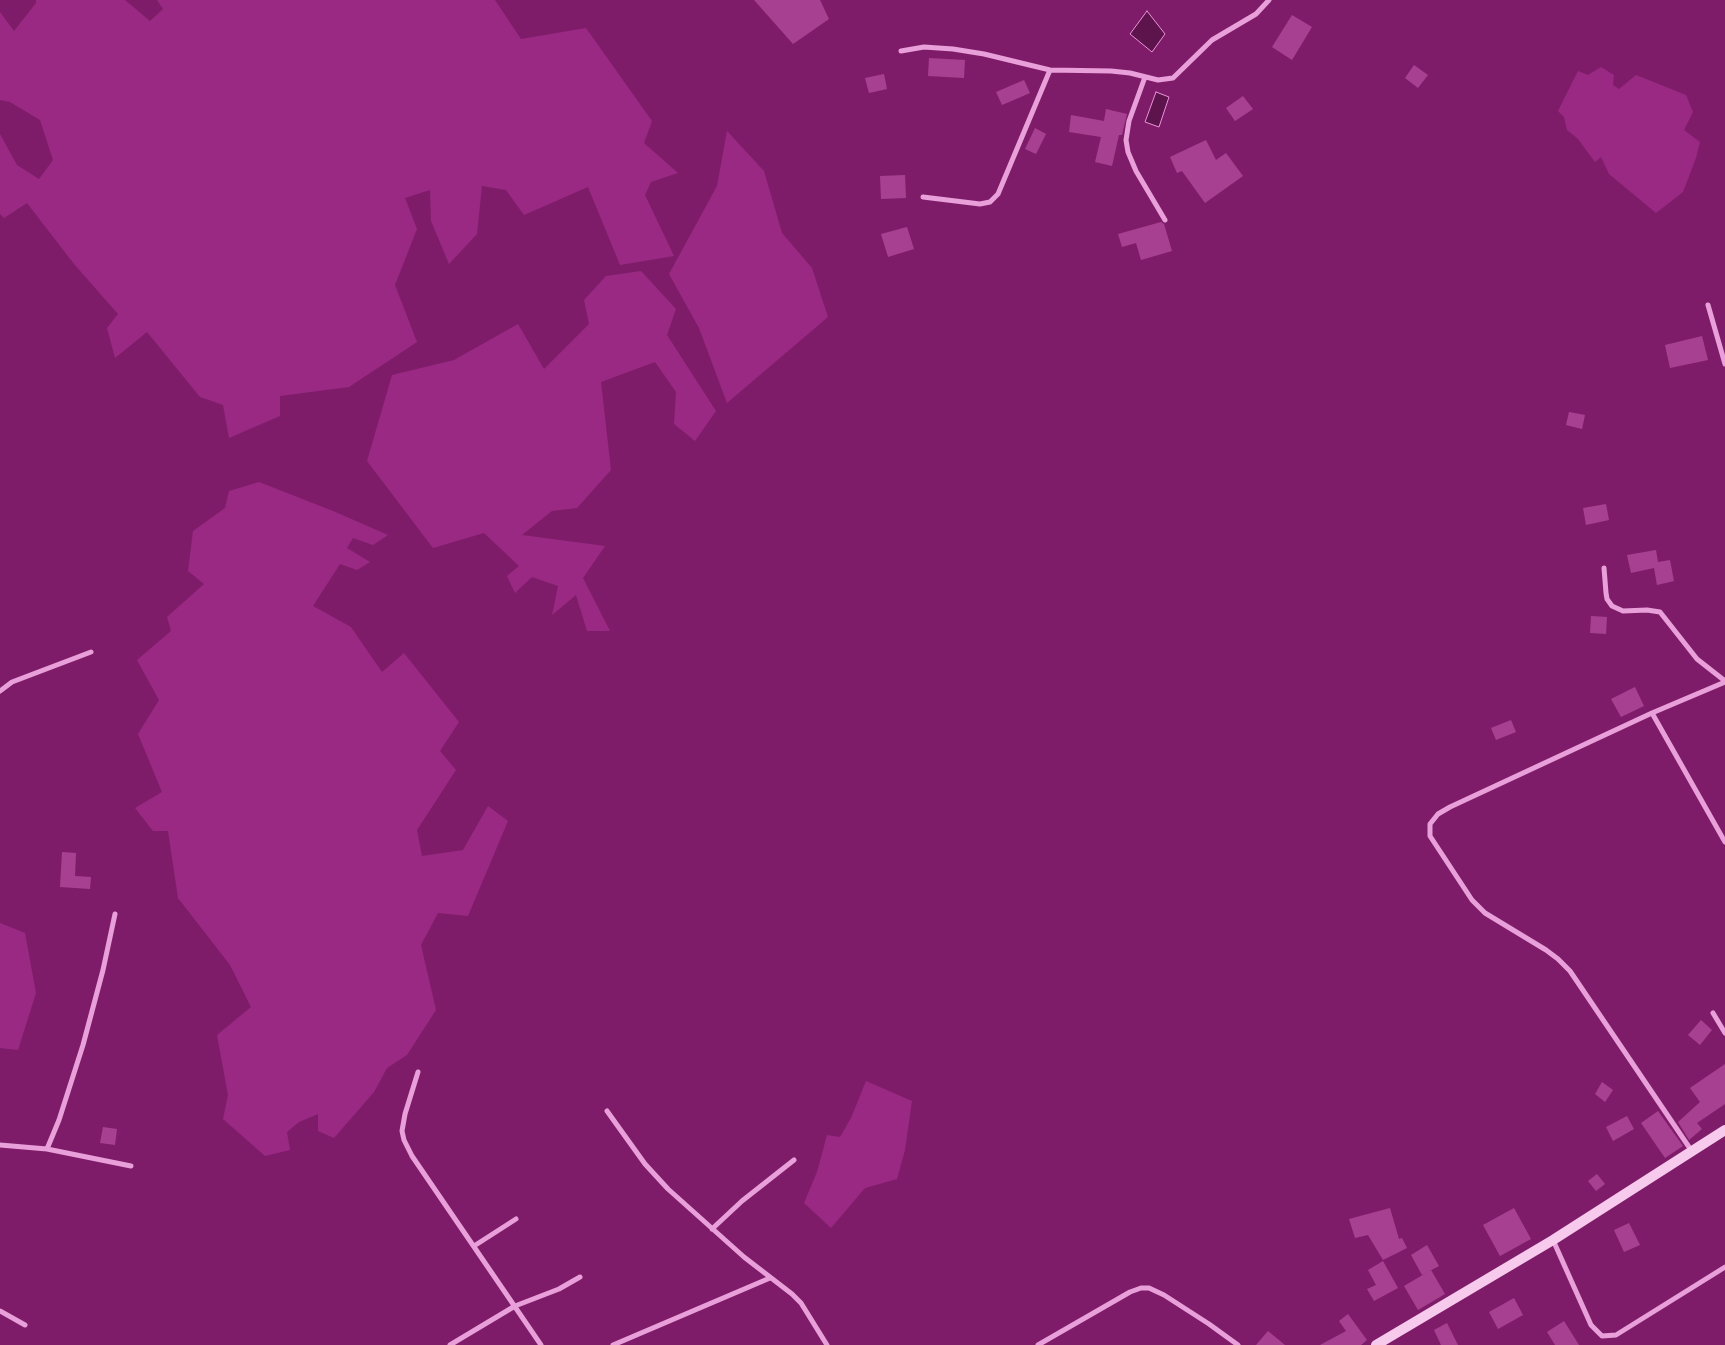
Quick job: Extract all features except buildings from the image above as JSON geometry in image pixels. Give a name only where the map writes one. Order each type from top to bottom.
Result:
[{"type":"street","points":[[902,51],[924,47],[953,49],[984,54],[1050,70],[1111,71],[1158,80],[1173,78],[1212,40],[1256,14],[1269,0]]},
{"type":"street","points":[[923,198],[980,204],[990,202],[998,194],[1050,70]]},
{"type":"street","points":[[1145,77],[1129,121],[1126,140],[1128,152],[1136,171],[1165,220]]},
{"type":"street","points":[[1708,305],[1725,364]]},
{"type":"street","points":[[1604,568],[1607,599],[1612,606],[1623,611],[1647,610],[1660,612],[1697,659],[1725,682],[1652,713],[1450,807],[1438,814],[1430,824],[1430,836],[1472,900],[1485,913],[1546,950],[1570,972],[1691,1150]]},
{"type":"street","points":[[0,691],[12,682],[91,652]]},
{"type":"street","points":[[1652,713],[1725,842]]},
{"type":"street","points":[[47,1148],[59,1120],[83,1045],[103,970],[115,914]]},
{"type":"street","points":[[1713,1013],[1725,1033]]},
{"type":"street","points":[[418,1072],[405,1114],[402,1131],[404,1140],[412,1156],[541,1345]]},
{"type":"street","points":[[607,1111],[645,1164],[674,1195],[801,1303],[826,1345]]},
{"type":"street","points":[[1376,1345],[1553,1240],[1725,1130]]},
{"type":"street","points":[[0,1145],[47,1148],[132,1166]]},
{"type":"street","points":[[712,1229],[742,1201],[794,1160]]},
{"type":"street","points":[[474,1246],[516,1219]]},
{"type":"street","points":[[1553,1240],[1591,1325],[1602,1336],[1616,1335],[1725,1267]]},
{"type":"street","points":[[450,1345],[514,1306],[559,1290],[580,1277]]},
{"type":"street","points":[[613,1345],[770,1278]]},
{"type":"street","points":[[1038,1345],[1130,1292],[1141,1288],[1149,1288],[1164,1295],[1210,1324],[1238,1345]]},
{"type":"street","points":[[0,1311],[25,1325]]},
{"type":"shaded area","points":[[36,0],[125,0],[150,21],[163,9],[157,0],[495,0],[521,39],[586,28],[652,121],[644,143],[678,173],[651,182],[645,195],[674,256],[620,265],[588,187],[524,215],[506,190],[482,186],[477,234],[449,264],[431,221],[430,190],[405,198],[417,229],[395,285],[417,342],[349,387],[280,396],[280,416],[229,438],[223,405],[200,397],[147,332],[115,358],[107,328],[118,314],[74,264],[27,203],[4,218],[0,214],[0,134],[17,165],[39,179],[53,160],[40,120],[10,102],[0,100],[0,12],[14,31],[36,3]]},
{"type":"shaded area","points":[[1147,11],[1165,34],[1152,52],[1130,34]]},
{"type":"shaded area","points":[[1601,67],[1614,75],[1613,85],[1619,89],[1636,75],[1686,95],[1693,112],[1684,130],[1700,142],[1696,158],[1683,192],[1656,213],[1609,174],[1601,157],[1595,162],[1578,139],[1567,130],[1564,117],[1558,111],[1578,71],[1588,75]]},
{"type":"shaded area","points":[[1156,92],[1169,97],[1159,127],[1145,122]]},
{"type":"shaded area","points":[[727,131],[764,171],[782,233],[812,268],[828,317],[727,403],[699,328],[669,274],[717,186]]},
{"type":"shaded area","points":[[641,271],[676,309],[667,335],[716,411],[695,441],[674,424],[676,392],[655,362],[601,382],[611,470],[577,508],[552,511],[522,535],[605,546],[583,578],[610,631],[587,631],[576,595],[552,615],[558,586],[532,577],[515,593],[507,576],[519,566],[484,533],[433,548],[367,461],[392,375],[454,360],[518,324],[544,369],[589,324],[584,300],[606,276]]},
{"type":"shaded area","points":[[259,482],[388,535],[373,545],[353,538],[347,548],[370,562],[357,570],[340,564],[313,606],[351,627],[382,672],[404,653],[459,722],[440,751],[456,770],[417,830],[422,856],[463,850],[488,806],[508,821],[468,916],[438,913],[421,945],[436,1010],[407,1055],[387,1068],[374,1092],[334,1138],[318,1131],[318,1114],[299,1122],[287,1132],[290,1150],[265,1156],[223,1119],[228,1095],[217,1035],[251,1007],[230,965],[178,898],[168,831],[153,831],[135,808],[162,792],[138,734],[159,700],[137,660],[171,631],[167,617],[204,584],[188,571],[193,531],[225,508],[229,491]]},
{"type":"shaded area","points":[[0,923],[25,933],[36,993],[18,1050],[0,1048]]},
{"type":"shaded area","points":[[866,1081],[912,1101],[905,1150],[897,1179],[865,1188],[831,1228],[804,1203],[817,1172],[827,1135],[840,1137],[851,1118]]}]
